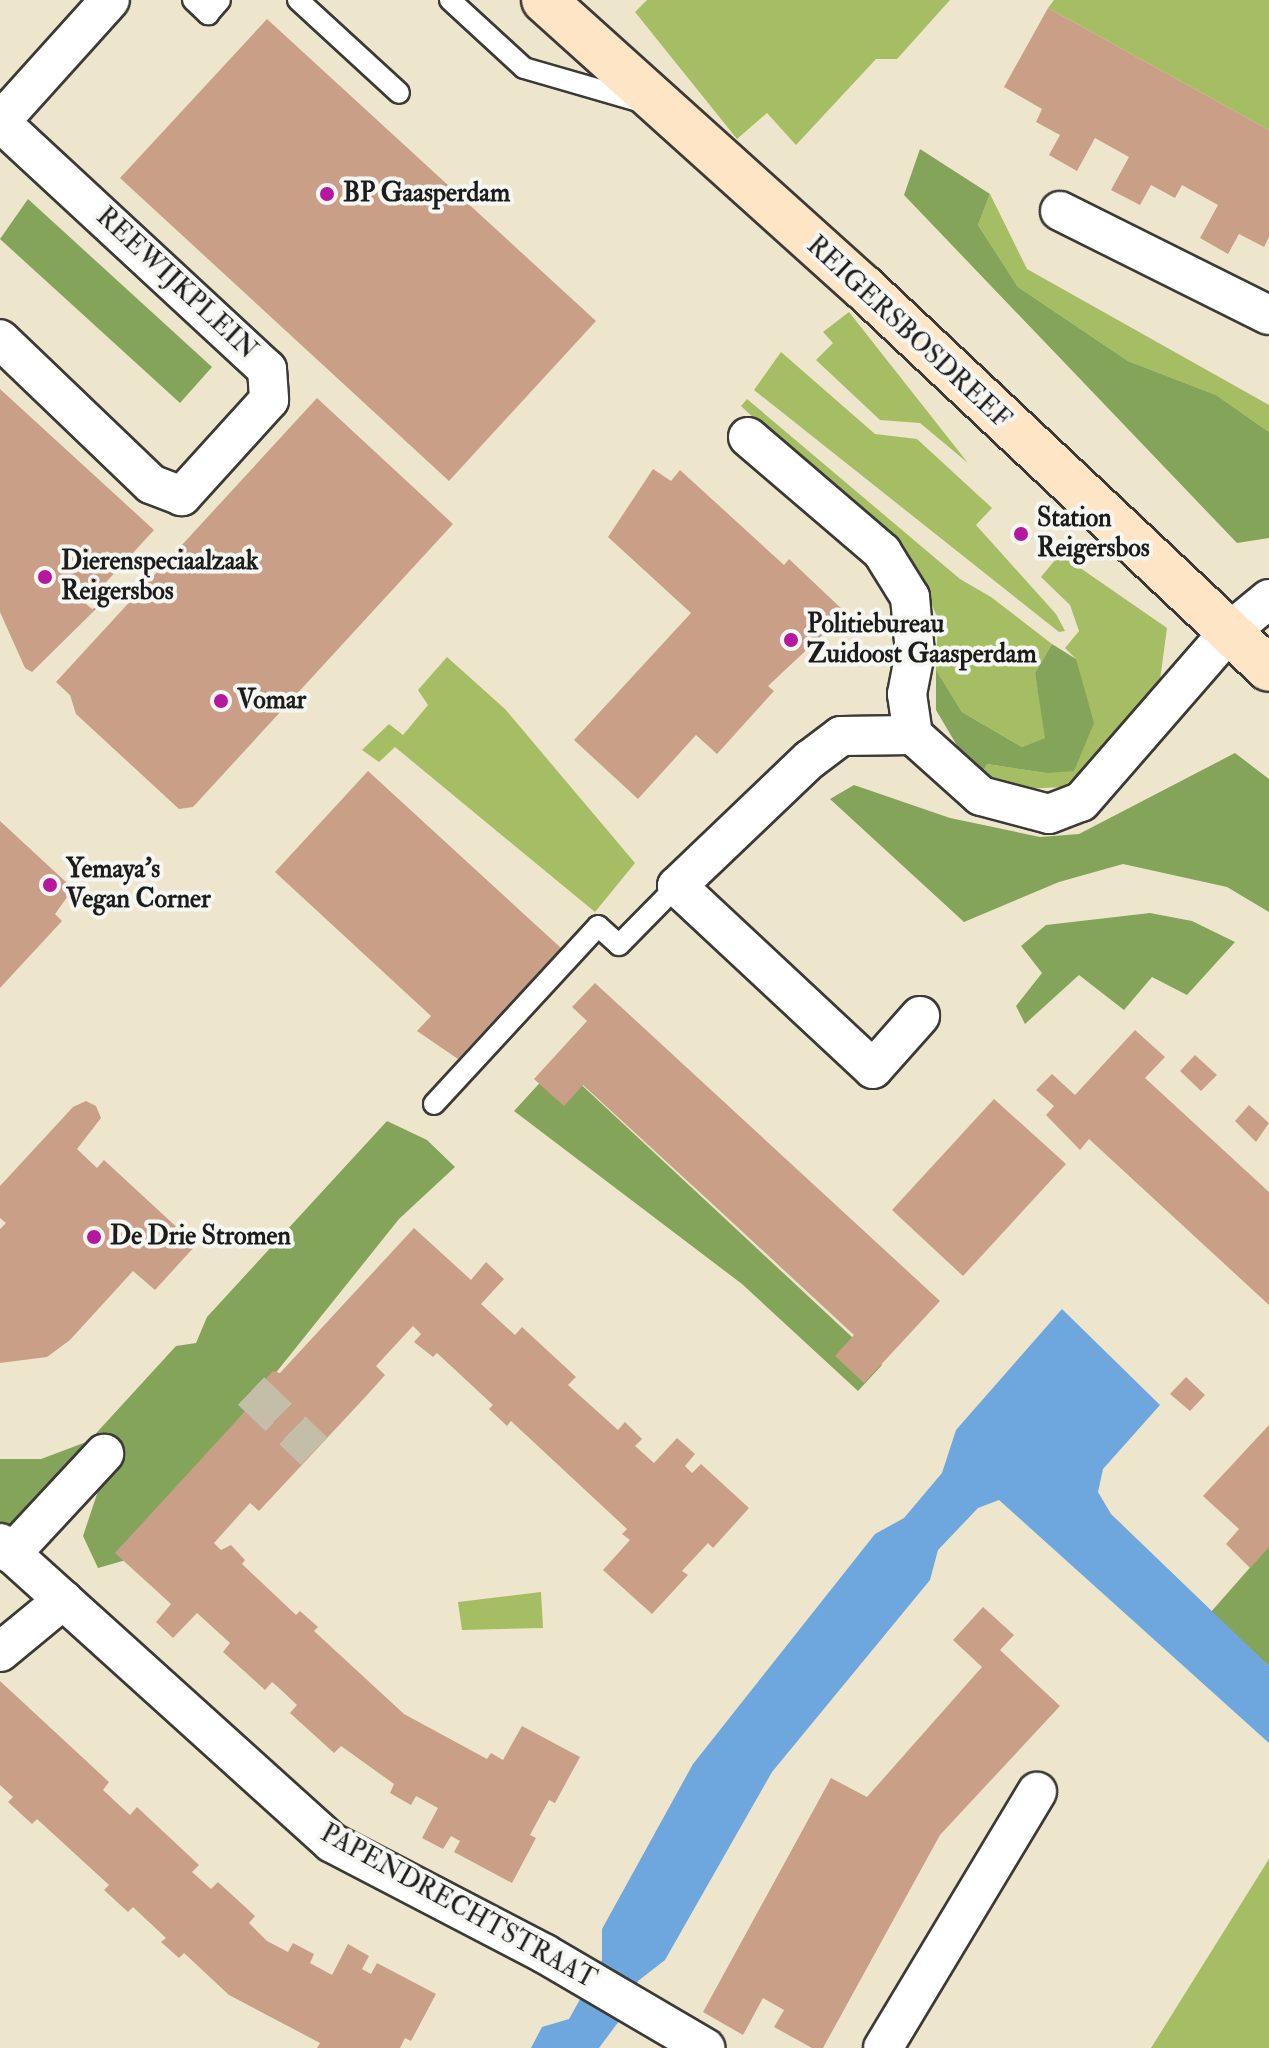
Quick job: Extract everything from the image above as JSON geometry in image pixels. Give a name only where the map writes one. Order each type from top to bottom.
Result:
[{"type":"street","name":"REEWIJKPLEIN","points":[[0,339],[151,484],[182,496],[269,400],[267,369],[0,122],[110,0]]},
{"type":"street","name":"REIGERSBOSDREEF","points":[[544,0],[659,107],[863,287],[1269,669]]},
{"type":"street","points":[[1060,211],[1269,315]]},
{"type":"street","points":[[748,437],[882,552],[910,597],[915,653],[907,694],[913,735],[981,796],[1049,814],[1081,802],[1229,632],[1269,599]]},
{"type":"street","points":[[913,735],[841,736],[810,759],[677,886],[873,1069],[920,1016]]},
{"type":"street","name":"PAPENDRECHTSTRAAT","points":[[104,1454],[6,1548],[332,1843],[566,1966],[705,2048]]},
{"type":"street","points":[[0,1652],[63,1600]]},
{"type":"street","points":[[883,2048],[1037,1792]]},
{"type":"lane","points":[[193,0],[208,14],[220,0]]},
{"type":"lane","points":[[298,0],[399,93]]},
{"type":"lane","points":[[450,0],[524,68],[659,107]]},
{"type":"lane","points":[[434,1104],[598,926],[619,945],[677,886]]},
{"type":"green space","points":[[647,0],[950,0],[897,59],[876,59],[796,145],[767,113],[737,139],[635,12]]},
{"type":"green space","points":[[1054,0],[1269,0],[1269,130],[1048,8]]},
{"type":"green space","points":[[920,149],[990,194],[978,225],[1018,287],[1128,361],[1216,395],[1269,432],[1269,538],[1237,543],[904,195]]},
{"type":"green space","points":[[990,194],[1027,269],[1269,405],[1269,432],[1216,395],[1128,361],[1018,287],[978,225]]},
{"type":"green space","points":[[28,199],[212,367],[180,403],[0,239]]},
{"type":"green space","points":[[849,312],[968,463],[920,423],[880,420],[816,360],[833,343],[823,332]]},
{"type":"green space","points":[[781,352],[875,434],[917,439],[992,508],[976,525],[1056,614],[1065,631],[1059,632],[754,390]]},
{"type":"green space","points":[[747,399],[960,579],[991,597],[1052,644],[1035,673],[1046,738],[1022,747],[962,712],[936,670],[938,618],[912,565],[741,406]]},
{"type":"green space","points":[[1060,554],[1167,628],[1158,695],[1064,787],[1022,789],[982,774],[987,764],[1046,773],[1076,659],[1065,648],[1079,631],[1070,605],[1041,577]]},
{"type":"green space","points":[[1052,644],[1076,659],[1094,723],[1074,771],[1046,773],[987,764],[982,774],[959,749],[936,710],[936,670],[962,712],[1022,747],[1045,738],[1035,673]]},
{"type":"green space","points":[[447,657],[505,709],[635,863],[595,912],[395,747],[379,762],[362,750],[389,724],[403,735],[428,705],[418,690]]},
{"type":"green space","points":[[1235,753],[1269,779],[1269,912],[1227,887],[1123,864],[1059,882],[964,922],[830,799],[854,785],[950,818],[1040,837],[1079,834]]},
{"type":"green space","points":[[1150,913],[1192,921],[1235,942],[1187,995],[1152,977],[1124,1010],[1079,975],[1025,1024],[1016,1006],[1042,973],[1021,946],[1046,925]]},
{"type":"green space","points":[[558,1063],[882,1365],[858,1391],[742,1284],[514,1111]]},
{"type":"green space","points":[[387,1121],[427,1140],[455,1167],[399,1219],[126,1560],[98,1568],[83,1536],[102,1479],[75,1456],[0,1535],[0,1459],[41,1459],[89,1441],[176,1346],[196,1343],[207,1317]]},
{"type":"green space","points":[[1269,1546],[1269,1666],[1210,1613]]},
{"type":"green space","points":[[541,1592],[543,1628],[462,1630],[458,1602]]},
{"type":"green space","points":[[1269,1859],[1269,2048],[1151,2048]]},
{"type":"water","points":[[1062,1309],[1160,1405],[1103,1469],[1098,1492],[1111,1514],[1269,1666],[1269,1743],[999,1500],[978,1508],[938,1550],[930,1580],[772,1772],[665,1960],[638,1981],[628,2009],[599,2048],[531,2048],[542,2027],[569,2019],[602,1960],[602,1929],[693,1764],[875,1534],[904,1518],[942,1473],[956,1430]]},
{"type":"building","points":[[1048,8],[1269,130],[1269,237],[1264,247],[1239,234],[1228,254],[1200,238],[1218,205],[1182,185],[1175,198],[1151,185],[1140,205],[1111,190],[1129,157],[1095,138],[1077,171],[1049,155],[1060,135],[1036,122],[1042,109],[1004,87]]},
{"type":"building","points":[[267,19],[596,321],[449,481],[120,178]]},
{"type":"building","points":[[0,389],[154,530],[86,604],[92,609],[99,606],[32,672],[25,668],[0,612]]},
{"type":"building","points":[[317,398],[453,524],[193,807],[179,809],[76,714],[70,695],[56,682]]},
{"type":"building","points":[[653,469],[671,481],[680,470],[784,565],[789,559],[846,613],[768,686],[774,691],[717,754],[696,735],[638,799],[574,740],[691,613],[608,537]]},
{"type":"building","points":[[368,771],[561,948],[458,1059],[417,1031],[431,1016],[275,872]]},
{"type":"building","points":[[0,821],[66,882],[70,893],[55,914],[62,921],[0,988]]},
{"type":"building","points":[[595,983],[940,1301],[864,1383],[835,1356],[854,1335],[719,1210],[583,1085],[564,1106],[534,1079],[587,1021],[572,1007]]},
{"type":"building","points":[[1135,1030],[1165,1057],[1145,1078],[1269,1192],[1269,1305],[1089,1139],[1080,1150],[1046,1115],[1054,1106],[1036,1090],[1052,1074],[1075,1095]]},
{"type":"building","points":[[1195,1055],[1217,1075],[1201,1091],[1180,1071]]},
{"type":"building","points":[[994,1099],[1066,1164],[963,1276],[892,1210]]},
{"type":"building","name":"De Drie Stromen","points":[[86,1101],[96,1106],[101,1118],[77,1149],[97,1168],[104,1160],[196,1245],[155,1290],[133,1271],[70,1340],[47,1357],[0,1363],[0,1229],[6,1223],[0,1218],[0,1186],[73,1107]]},
{"type":"building","points":[[1249,1105],[1269,1123],[1256,1142],[1235,1121]]},
{"type":"building","points":[[414,1228],[471,1280],[486,1262],[504,1279],[481,1304],[515,1335],[522,1327],[576,1377],[568,1385],[618,1430],[625,1422],[642,1439],[635,1446],[654,1463],[677,1438],[695,1454],[685,1466],[692,1473],[701,1464],[749,1508],[713,1548],[708,1543],[682,1571],[688,1575],[652,1614],[603,1570],[630,1540],[622,1534],[627,1529],[511,1421],[507,1426],[489,1409],[493,1405],[437,1353],[433,1357],[414,1342],[421,1334],[413,1326],[376,1366],[385,1375],[369,1393],[259,1511],[250,1503],[214,1543],[221,1550],[231,1545],[245,1560],[242,1564],[296,1615],[300,1611],[318,1627],[314,1631],[404,1714],[487,1759],[491,1753],[503,1760],[522,1726],[580,1757],[555,1803],[549,1800],[530,1835],[536,1838],[512,1883],[454,1852],[460,1841],[451,1836],[443,1849],[422,1838],[438,1808],[416,1796],[411,1805],[390,1793],[394,1784],[341,1746],[334,1753],[290,1713],[297,1705],[279,1688],[272,1682],[265,1690],[223,1652],[230,1643],[197,1613],[173,1638],[156,1622],[171,1604],[115,1553],[249,1407],[244,1403],[273,1371],[280,1373]]},
{"type":"building","points":[[1186,1377],[1205,1395],[1190,1411],[1170,1394]]},
{"type":"building","points":[[1269,1425],[1269,1547],[1250,1568],[1226,1544],[1239,1529],[1203,1496]]},
{"type":"building","points":[[983,1607],[1014,1635],[1000,1650],[1060,1706],[940,1835],[823,2048],[812,2048],[774,2027],[784,2010],[763,1998],[743,2035],[703,2012],[831,1778],[867,1797],[982,1667],[953,1640]]},
{"type":"building","points":[[0,1681],[109,1782],[103,1790],[118,1804],[130,1815],[137,1807],[199,1865],[192,1872],[211,1889],[218,1882],[255,1916],[249,1923],[267,1941],[288,1952],[293,1943],[314,1954],[310,1963],[332,1975],[348,1944],[369,1956],[362,1969],[371,1974],[377,1963],[436,1994],[411,2041],[405,2038],[400,2048],[317,2048],[320,2043],[229,1995],[184,1953],[179,1958],[161,1942],[166,1938],[133,1907],[128,1912],[104,1890],[109,1885],[37,1819],[32,1824],[8,1802],[13,1797],[0,1785]]},
{"type":"tunnel","points":[[251,1391],[314,1451]]},
{"type":"place","name":"BP Gaasperdam","points":[[327,194]]},
{"type":"place","name":"Station Reigersbos","points":[[1021,534]]},
{"type":"place","name":"Dierenspeciaalzaak Reigersbos","points":[[45,577]]},
{"type":"place","name":"Politiebureau Zuidoost Gaasperdam","points":[[791,640]]},
{"type":"place","name":"Vomar","points":[[221,701]]},
{"type":"place","name":"Yemaya's Vegan Corner","points":[[50,885]]},
{"type":"place","name":"De Drie Stromen","points":[[94,1237]]}]
